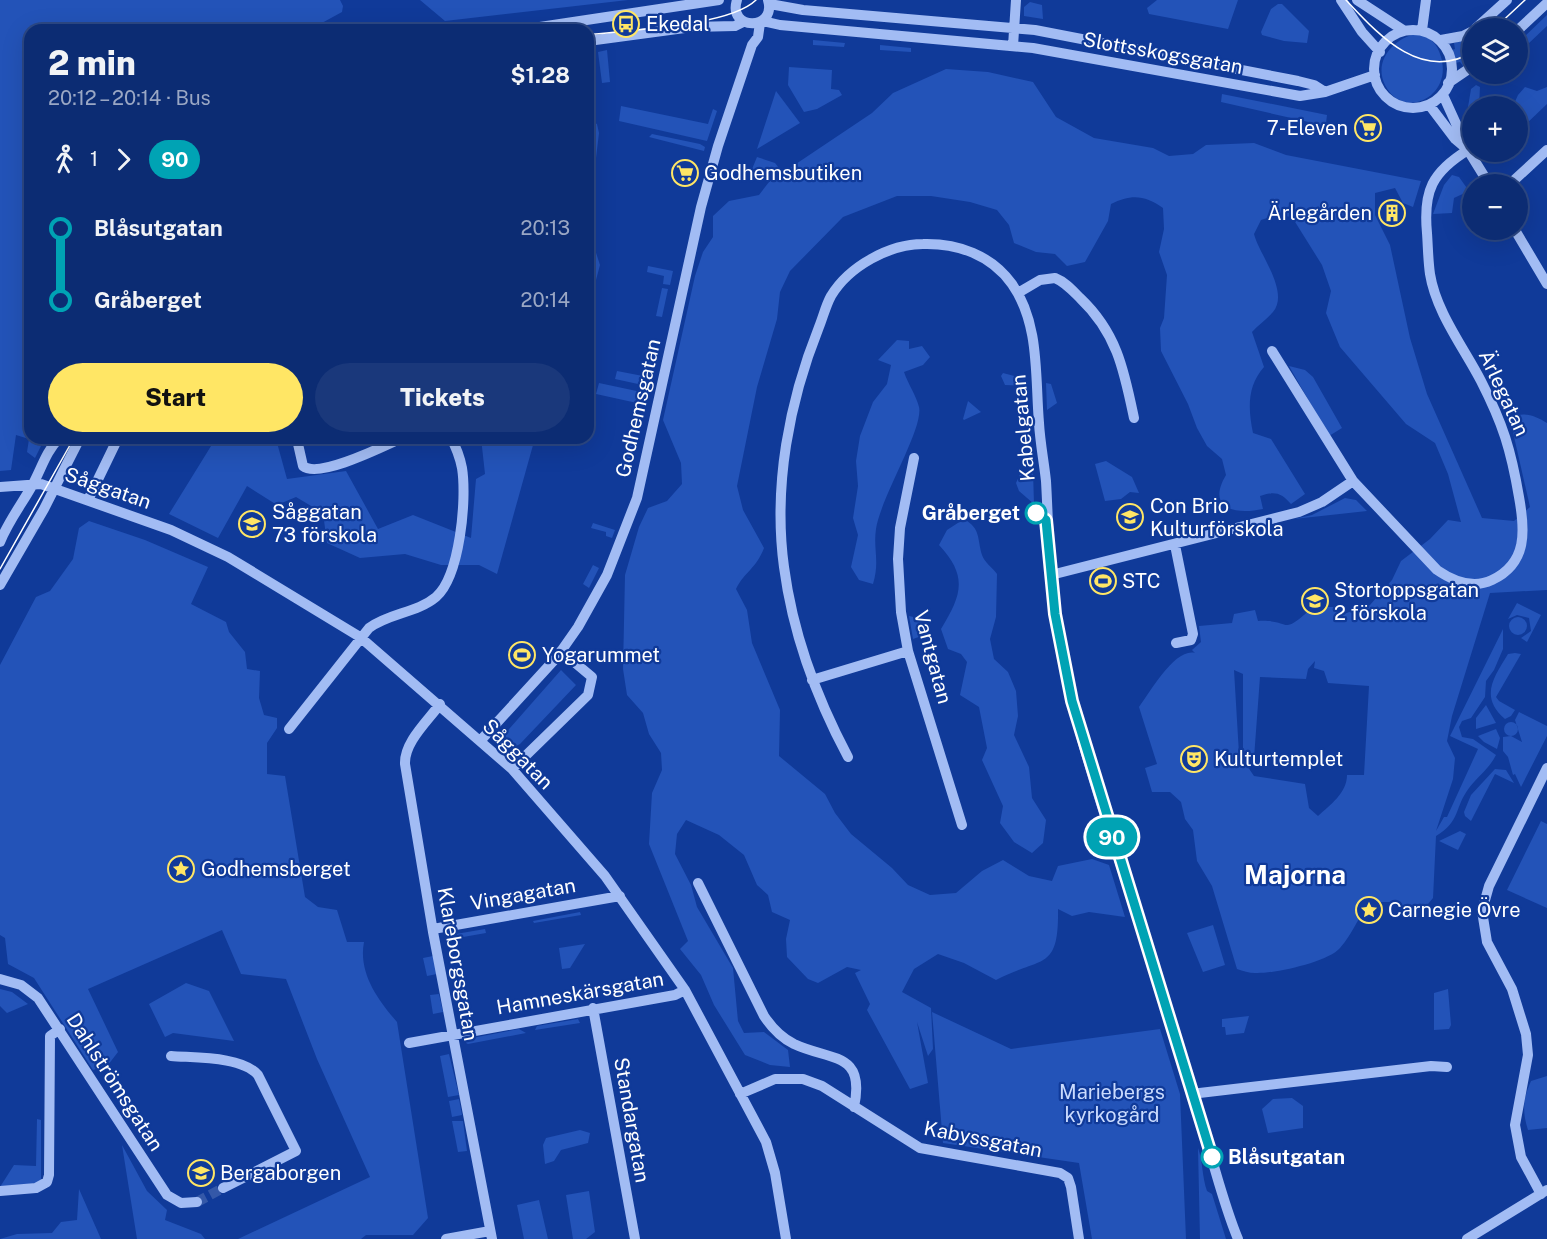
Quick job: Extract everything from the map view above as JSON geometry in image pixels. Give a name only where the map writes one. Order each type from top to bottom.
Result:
[{"type":"street","points":[[560,24],[719,0]]},
{"type":"street","points":[[737,0],[736,14],[744,23],[752,45]]},
{"type":"street","points":[[1013,46],[1016,0]]},
{"type":"street","points":[[1341,0],[1351,18],[1380,52]]},
{"type":"street","points":[[1357,0],[1403,30],[1422,30],[1441,40],[1462,36]]},
{"type":"street","points":[[1488,18],[1508,0]]},
{"type":"street","name":"Slottsskogsgatan","points":[[769,1],[803,10],[1014,28],[1298,81],[1314,85],[1325,92]]},
{"type":"street","name":"Godhemsgatan","points":[[481,740],[561,651],[607,575],[637,498],[701,207],[718,146],[752,45],[758,37],[761,22],[769,14],[769,1]]},
{"type":"street","points":[[1528,21],[1547,3]]},
{"type":"street","points":[[1422,30],[1425,6]]},
{"type":"street","points":[[594,40],[692,27],[735,26],[761,22]]},
{"type":"street","name":"Slottsskogsgatan","points":[[761,22],[1013,46],[1300,96],[1325,92],[1375,75]]},
{"type":"street","points":[[1403,30],[1391,38],[1380,52],[1375,75],[1379,88],[1392,103],[1408,109],[1430,106],[1443,95],[1448,83],[1450,65],[1441,40]]},
{"type":"street","points":[[1448,83],[1462,73]]},
{"type":"street","points":[[1443,95],[1462,132]]},
{"type":"street","points":[[1430,106],[1462,145]]},
{"type":"street","points":[[1521,174],[1547,150]]},
{"type":"street","name":"Ärlegatan","points":[[1272,351],[1353,481],[1437,570],[1452,579],[1467,583],[1490,581],[1512,566],[1520,552],[1525,532],[1508,439],[1441,305],[1430,273],[1425,218],[1427,196],[1441,170],[1462,154]]},
{"type":"street","points":[[1521,240],[1547,284]]},
{"type":"street","name":"Kabelgatan","points":[[849,757],[822,706],[796,635],[783,566],[781,492],[789,426],[798,385],[831,296],[862,265],[886,252],[920,244],[953,246],[976,253],[996,267],[1018,293],[1029,320],[1033,340],[1042,461],[1046,477],[1046,520],[1051,575],[1058,635],[1072,701],[1191,1094],[1238,1239]]},
{"type":"street","points":[[1018,293],[1040,280],[1055,278],[1086,303],[1110,333],[1127,382],[1134,418]]},
{"type":"street","points":[[0,542],[18,506],[33,484],[45,456],[54,444]]},
{"type":"street","points":[[0,585],[55,489],[77,444]]},
{"type":"street","points":[[88,500],[115,444]]},
{"type":"street","points":[[298,444],[303,466],[311,470],[335,465],[387,444]]},
{"type":"street","points":[[289,729],[360,637],[386,617],[435,598],[449,580],[461,518],[463,490],[462,468],[452,444]]},
{"type":"street","name":"Vantgatan","points":[[914,458],[900,528],[898,559],[901,612],[908,651],[963,825]]},
{"type":"street","points":[[1051,575],[1299,512],[1322,501],[1353,481]]},
{"type":"street","name":"Såggatan","points":[[0,487],[33,484],[55,489],[196,541],[308,603],[360,637],[513,769],[620,896],[685,990],[770,1154],[786,1239]]},
{"type":"street","points":[[1175,544],[1193,634],[1191,640],[1176,643]]},
{"type":"street","points":[[513,769],[588,695],[592,677],[561,651]]},
{"type":"street","points":[[812,680],[908,651]]},
{"type":"street","name":"Klareborgsgatan","points":[[440,704],[413,740],[404,759],[433,928],[491,1235]]},
{"type":"street","points":[[1467,1239],[1544,1192],[1521,1157],[1515,1125],[1526,1070],[1526,1034],[1512,989],[1487,942],[1482,911],[1489,886],[1547,768]]},
{"type":"street","points":[[698,883],[772,1029],[795,1044],[834,1055],[846,1062],[855,1073],[857,1084],[854,1107]]},
{"type":"street","name":"Vingagatan","points":[[433,928],[620,896]]},
{"type":"street","name":"Dahlströmsgatan","points":[[0,979],[21,985],[33,994],[60,1029],[168,1195],[181,1203],[197,1202]]},
{"type":"street","name":"Hamneskärsgatan","points":[[410,1043],[593,1008],[675,995],[685,990]]},
{"type":"street","name":"Standargatan","points":[[593,1008],[635,1239]]},
{"type":"street","points":[[0,1191],[36,1188],[46,1182],[51,1158],[50,1036],[60,1029]]},
{"type":"street","points":[[171,1056],[231,1062],[251,1068],[258,1074],[296,1151],[223,1188]]},
{"type":"street","points":[[1191,1094],[1431,1066],[1448,1066]]},
{"type":"street","name":"Kabyssgatan","points":[[740,1094],[775,1079],[803,1079],[822,1086],[909,1143],[931,1152],[1065,1175],[1071,1187],[1079,1239]]},
{"type":"street","points":[[446,1239],[491,1235]]},
{"type":"green space","points":[[0,0],[340,0],[343,6],[342,12],[320,24],[24,24],[24,437],[16,435],[11,470],[0,471]]},
{"type":"green space","points":[[420,0],[628,0],[445,21]]},
{"type":"green space","points":[[1157,0],[1238,0],[1228,29],[1149,14],[1147,8]]},
{"type":"green space","points":[[1030,2],[1042,5],[1043,19],[1024,16],[1024,7]]},
{"type":"green space","points":[[1282,4],[1309,31],[1307,43],[1284,41],[1262,35],[1261,32],[1271,9]]},
{"type":"green space","points":[[1547,15],[1547,26],[1528,44],[1528,33]]},
{"type":"green space","points":[[1416,34],[1429,38],[1435,44],[1441,57],[1443,71],[1440,83],[1433,93],[1424,100],[1414,103],[1393,96],[1385,85],[1382,67],[1384,59],[1393,46],[1400,40]]},
{"type":"green space","points":[[813,40],[845,43],[844,47],[813,45]]},
{"type":"green space","points":[[1461,41],[1462,43],[1462,65],[1460,62],[1455,63],[1452,50],[1455,49],[1454,43]]},
{"type":"green space","points":[[880,45],[911,48],[911,52],[880,50]]},
{"type":"green space","points":[[607,50],[610,82],[602,83],[598,52]]},
{"type":"green space","points":[[789,67],[832,70],[831,89],[839,90],[842,95],[817,109],[804,112],[788,85]]},
{"type":"green space","points":[[946,69],[988,72],[1033,82],[1056,117],[1094,138],[1153,148],[1169,156],[1193,154],[1206,145],[1254,143],[1286,155],[1421,181],[1413,207],[1403,203],[1395,188],[1375,193],[1375,215],[1390,245],[1410,338],[1427,394],[1482,518],[1514,521],[1530,507],[1510,419],[1524,414],[1547,423],[1547,590],[1490,593],[1452,716],[1447,741],[1455,758],[1453,779],[1436,831],[1444,817],[1447,817],[1478,749],[1450,736],[1503,629],[1503,649],[1494,670],[1486,681],[1485,697],[1471,718],[1462,721],[1459,727],[1462,737],[1473,739],[1496,755],[1464,795],[1450,825],[1436,836],[1433,898],[1428,904],[1408,909],[1396,902],[1372,902],[1345,942],[1334,953],[1287,969],[1264,973],[1248,972],[1237,969],[1212,886],[1197,861],[1193,830],[1185,819],[1181,802],[1170,792],[1152,792],[1145,768],[1157,764],[1139,707],[1172,664],[1187,653],[1195,653],[1192,650],[1201,642],[1199,626],[1232,623],[1234,614],[1255,610],[1258,621],[1290,625],[1313,607],[1337,607],[1338,615],[1370,605],[1392,580],[1401,561],[1430,539],[1448,520],[1461,522],[1448,474],[1435,443],[1406,424],[1340,347],[1326,313],[1331,291],[1322,265],[1292,217],[1277,215],[1261,220],[1254,234],[1272,273],[1278,294],[1273,312],[1252,332],[1264,367],[1254,382],[1250,398],[1250,415],[1253,433],[1271,439],[1305,494],[1291,504],[1280,495],[1265,494],[1260,496],[1263,509],[1253,511],[1234,510],[1226,507],[1222,502],[1219,496],[1226,475],[1222,459],[1207,446],[1161,351],[1160,328],[1164,318],[1167,275],[1159,252],[1164,229],[1163,208],[1150,200],[1131,197],[1111,204],[1108,221],[1085,262],[1067,266],[1055,254],[1036,252],[1014,243],[1009,225],[997,210],[970,202],[931,196],[897,196],[843,217],[790,271],[780,292],[777,319],[757,387],[737,486],[743,510],[764,548],[758,561],[736,589],[747,610],[752,643],[780,710],[779,756],[825,794],[835,813],[851,834],[892,868],[908,885],[930,895],[956,893],[982,871],[1003,860],[1029,876],[1052,881],[1058,866],[1092,859],[1109,865],[1125,917],[1089,912],[1072,916],[1058,909],[1058,929],[1051,953],[1036,964],[996,980],[964,963],[938,954],[914,969],[902,992],[931,1008],[933,1049],[928,1056],[917,1022],[928,1083],[910,1089],[867,1010],[870,1004],[855,973],[861,970],[847,967],[818,983],[808,979],[787,957],[786,939],[790,920],[772,912],[768,895],[757,885],[744,855],[719,835],[686,820],[677,834],[675,854],[691,885],[697,907],[733,968],[738,1021],[744,1033],[764,1032],[788,1050],[790,1067],[770,1065],[745,1055],[714,1005],[701,975],[680,949],[688,941],[649,844],[652,793],[662,770],[661,753],[649,734],[643,713],[627,695],[623,669],[625,575],[639,527],[648,508],[667,501],[682,484],[681,463],[663,420],[695,276],[703,252],[713,237],[713,216],[729,201],[759,195],[769,182],[872,113],[893,93]],"holes":[[[1315,661],[1314,668],[1324,671],[1328,683],[1369,686],[1364,775],[1347,775],[1341,793],[1318,816],[1309,808],[1305,784],[1254,776],[1239,754],[1234,670],[1243,674],[1243,748],[1247,757],[1254,758],[1260,677],[1306,679],[1308,669]]]},
{"type":"green space","points":[[1476,85],[1480,87],[1480,96],[1470,96],[1471,89]]},
{"type":"green space","points":[[1525,87],[1537,91],[1547,87],[1547,104],[1528,122],[1528,96],[1518,95]]},
{"type":"green space","points":[[776,91],[800,123],[757,149]]},
{"type":"green space","points":[[1222,94],[1327,115],[1326,123],[1322,125],[1221,102]]},
{"type":"green space","points":[[621,106],[708,124],[713,109],[717,111],[707,141],[619,121]]},
{"type":"green space","points":[[594,123],[597,124],[599,133],[594,175]]},
{"type":"green space","points":[[652,134],[700,144],[705,147],[704,151],[649,137]]},
{"type":"green space","points":[[757,157],[775,163],[779,168],[760,178],[750,174]]},
{"type":"green space","points":[[1452,175],[1459,177],[1462,181],[1462,194],[1454,198],[1452,213],[1433,214],[1444,185]]},
{"type":"green space","points":[[594,246],[600,265],[594,288]]},
{"type":"green space","points":[[648,266],[673,271],[670,285],[663,284],[664,276],[647,272]]},
{"type":"green space","points":[[662,288],[668,289],[662,317],[656,316]]},
{"type":"green space","points":[[897,340],[909,341],[909,349],[922,346],[930,357],[923,365],[904,372],[918,403],[919,417],[909,447],[879,516],[875,536],[876,569],[873,584],[859,580],[851,567],[858,535],[853,518],[858,486],[856,461],[860,436],[873,402],[887,384],[891,365],[878,360]]},
{"type":"green space","points":[[650,346],[656,347],[649,377],[638,384],[615,379],[617,371],[643,376]]},
{"type":"green space","points":[[1289,366],[1305,370],[1313,377],[1342,428],[1329,436]]},
{"type":"green space","points":[[1003,373],[1025,379],[1028,386],[1005,385],[1001,376]]},
{"type":"green space","points":[[599,383],[646,393],[638,434],[631,432],[637,403],[596,394]]},
{"type":"green space","points":[[1046,383],[1051,384],[1057,403],[1047,410]]},
{"type":"green space","points":[[968,401],[981,412],[964,420],[963,419]]},
{"type":"green space","points":[[630,438],[637,439],[631,464],[625,463]]},
{"type":"green space","points":[[28,444],[42,444],[35,458],[27,452]]},
{"type":"green space","points":[[212,444],[277,444],[287,479],[346,471],[378,529],[413,515],[471,538],[476,479],[485,474],[482,444],[533,444],[497,574],[479,565],[441,565],[405,554],[360,558],[327,543],[323,513],[296,497],[277,505],[247,486],[218,538],[169,514]]},
{"type":"green space","points":[[1106,461],[1132,477],[1139,493],[1130,492],[1121,499],[1105,501],[1095,464]]},
{"type":"green space","points":[[1033,471],[1034,504],[1019,491],[1016,483],[1021,472]]},
{"type":"green space","points":[[1345,498],[1356,500],[1367,511],[1294,519],[1312,515]]},
{"type":"green space","points":[[964,519],[976,530],[983,558],[997,574],[996,617],[990,639],[994,659],[1008,672],[1016,691],[1018,716],[1014,735],[1029,767],[1032,798],[1046,820],[1043,843],[1032,853],[1014,842],[1000,823],[1003,806],[982,760],[987,748],[979,707],[960,695],[967,662],[961,654],[948,649],[941,629],[954,606],[959,586],[954,566],[939,545],[947,530]]},
{"type":"green space","points":[[89,521],[145,540],[208,567],[191,604],[226,622],[229,632],[245,652],[247,669],[260,671],[259,698],[264,715],[277,718],[277,728],[267,743],[267,774],[285,776],[305,897],[318,907],[337,910],[347,942],[364,942],[364,964],[371,985],[397,1022],[428,1218],[413,1235],[366,1235],[361,1239],[238,1239],[370,1177],[317,1059],[286,979],[241,974],[222,930],[88,989],[118,1052],[108,1065],[93,1070],[34,978],[8,964],[5,938],[0,935],[0,665],[36,597],[50,591],[73,559],[79,528]]},
{"type":"green space","points":[[593,523],[615,530],[612,538],[606,536],[606,532],[591,528]]},
{"type":"green space","points":[[593,565],[599,568],[589,588],[583,584]]},
{"type":"green space","points":[[1517,603],[1541,615],[1527,642],[1521,638],[1531,631],[1529,618],[1517,615],[1508,619]]},
{"type":"green space","points":[[909,616],[918,618],[930,633],[913,639]]},
{"type":"green space","points":[[1518,617],[1524,620],[1527,626],[1524,632],[1518,635],[1512,632],[1509,626],[1512,620]]},
{"type":"green space","points":[[1508,654],[1521,654],[1496,697],[1515,710],[1505,719],[1493,703],[1492,687]]},
{"type":"green space","points":[[561,670],[576,685],[520,744],[512,748],[502,737]]},
{"type":"green space","points":[[1486,705],[1496,723],[1476,729],[1476,718]]},
{"type":"green space","points":[[1519,712],[1547,726],[1547,736],[1521,787],[1503,751],[1503,737],[1511,736],[1522,742],[1515,720]]},
{"type":"green space","points":[[1511,722],[1516,724],[1518,729],[1516,734],[1511,736],[1506,734],[1504,729],[1506,724]]},
{"type":"green space","points":[[1496,729],[1500,738],[1497,749],[1478,736]]},
{"type":"green space","points":[[1495,769],[1506,770],[1514,783],[1495,774],[1471,821],[1464,812],[1471,795]]},
{"type":"green space","points":[[1541,821],[1547,824],[1547,908],[1507,890]]},
{"type":"green space","points":[[1460,831],[1466,834],[1458,850],[1439,841]]},
{"type":"green space","points":[[580,912],[581,915],[534,923],[533,921]]},
{"type":"green space","points":[[1213,925],[1225,965],[1203,972],[1187,933]]},
{"type":"green space","points":[[485,929],[486,933],[446,940],[450,935]]},
{"type":"green space","points":[[585,944],[570,968],[562,969],[559,948]]},
{"type":"green space","points":[[433,956],[437,974],[427,976],[423,958]]},
{"type":"green space","points":[[186,983],[209,991],[234,1041],[173,1033],[165,1037],[149,1004]]},
{"type":"green space","points":[[0,989],[12,992],[28,1004],[7,1013],[0,1006]]},
{"type":"green space","points":[[1448,989],[1451,1025],[1449,1029],[1434,1030],[1434,993]]},
{"type":"green space","points":[[439,994],[443,1012],[433,1014],[430,995]]},
{"type":"green space","name":"Mariebergs kyrkogård","points":[[932,1012],[1011,1049],[1160,1029],[1180,1094],[1186,1239],[1092,1239],[1079,1163],[943,1143]]},
{"type":"green space","points":[[1249,1016],[1244,1033],[1226,1035],[1225,1027],[1222,1027],[1222,1019]]},
{"type":"green space","points":[[578,1019],[580,1023],[535,1030],[537,1026]]},
{"type":"green space","points":[[519,1029],[526,1033],[466,1043],[467,1039]]},
{"type":"green space","points":[[449,1054],[459,1095],[448,1097],[440,1056]]},
{"type":"green space","points":[[1547,1076],[1547,1128],[1528,1130],[1524,1111],[1528,1087],[1531,1081]]},
{"type":"green space","points":[[1292,1098],[1303,1106],[1303,1128],[1268,1133],[1262,1109],[1273,1099]]},
{"type":"green space","points":[[459,1099],[462,1115],[452,1117],[449,1101]]},
{"type":"green space","points":[[37,1119],[41,1120],[41,1180],[38,1183],[0,1187],[14,1165],[36,1166]]},
{"type":"green space","points":[[452,1121],[463,1121],[467,1151],[458,1152]]},
{"type":"green space","points":[[580,1130],[590,1133],[588,1143],[561,1150],[554,1161],[545,1164],[543,1145],[546,1138]]},
{"type":"green space","points":[[122,1145],[147,1191],[167,1210],[165,1220],[201,1234],[205,1239],[137,1239]]},
{"type":"green space","points":[[1198,1148],[1207,1191],[1212,1194],[1226,1239],[1200,1239]]},
{"type":"green space","points":[[79,1189],[101,1239],[0,1239],[17,1234],[52,1233],[61,1222],[77,1220]]},
{"type":"green space","points":[[589,1191],[595,1232],[586,1239],[573,1239],[566,1195]]},
{"type":"green space","points":[[539,1200],[548,1239],[524,1239],[517,1205]]},
{"type":"tunnel","points":[[197,1202],[223,1188]]},
{"type":"tram line","points":[[594,34],[702,21],[743,9],[756,0]]},
{"type":"tram line","points":[[1346,0],[1387,40],[1418,58],[1436,62],[1462,57]]},
{"type":"tram line","points":[[1506,18],[1525,0]]},
{"type":"tram line","points":[[0,569],[71,444]]},
{"type":"bus line","name":"90","points":[[1036,513],[1046,520],[1055,614],[1072,701],[1089,763],[1212,1157]]},
{"type":"place","name":"Ekedal","points":[[626,24]]},
{"type":"place","name":"7-Eleven","points":[[1368,128]]},
{"type":"place","name":"Godhemsbutiken","points":[[685,173]]},
{"type":"place","name":"Ärlegården","points":[[1392,213]]},
{"type":"place","name":"Gråberget","points":[[1036,513]]},
{"type":"place","name":"Con Brio Kulturförskola","points":[[1130,517]]},
{"type":"place","name":"Såggatan 73 förskola","points":[[252,524]]},
{"type":"place","name":"STC","points":[[1103,581]]},
{"type":"place","name":"Stortoppsgatan 2 förskola","points":[[1315,601]]},
{"type":"place","name":"Yogarummet","points":[[522,655]]},
{"type":"place","name":"Kulturtemplet","points":[[1194,759]]},
{"type":"place","name":"Godhemsberget","points":[[181,869]]},
{"type":"place","name":"Carnegie Övre","points":[[1369,910]]},
{"type":"place","name":"Blåsutgatan","points":[[1212,1157]]},
{"type":"place","name":"Bergaborgen","points":[[201,1173]]},
{"type":"district","name":"Majorna","points":[[1295,874]]}]
